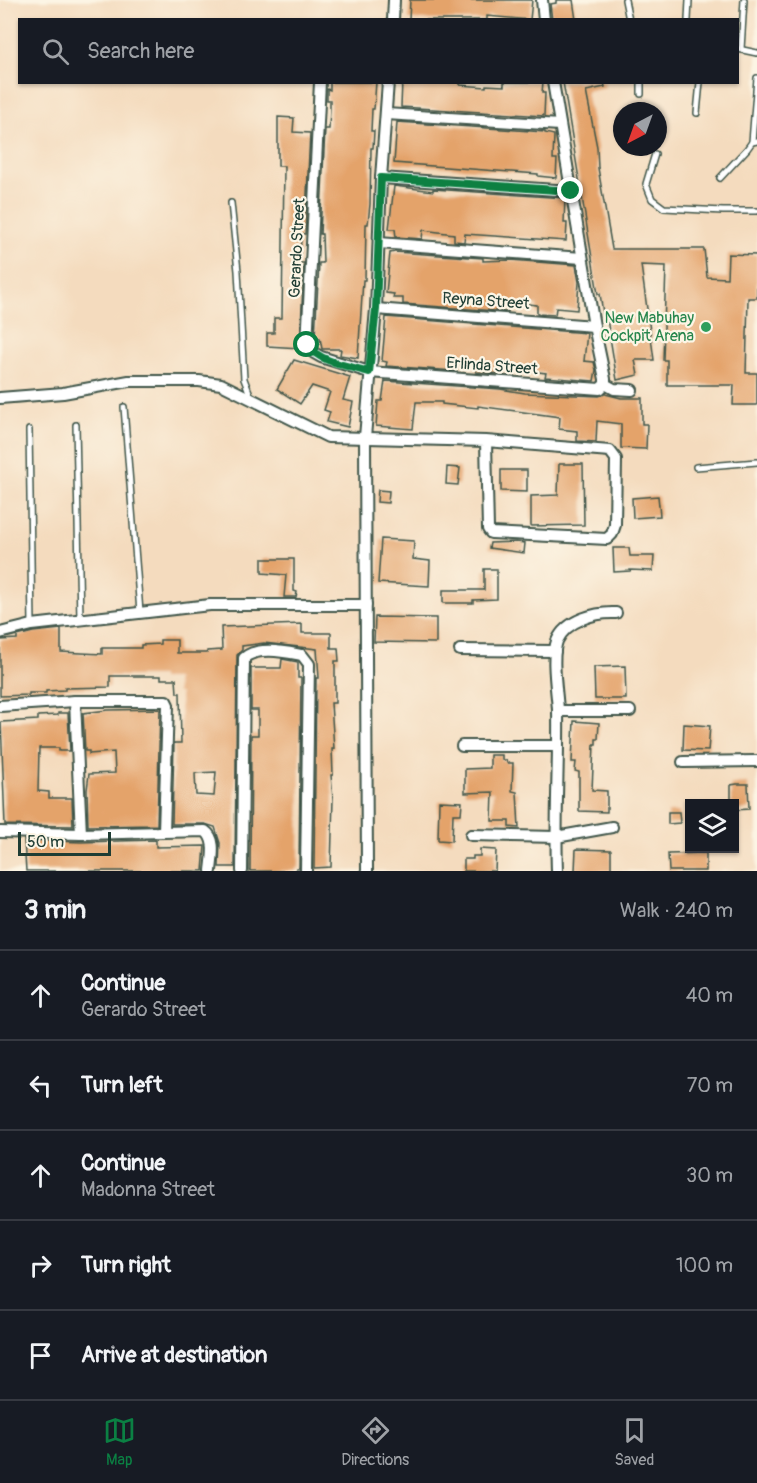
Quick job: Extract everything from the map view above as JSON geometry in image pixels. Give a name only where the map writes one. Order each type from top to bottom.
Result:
[{"type":"street","points":[[393,18],[394,0]]},
{"type":"street","points":[[542,0],[544,18]]},
{"type":"street","name":"Gerardo Street","points":[[320,84],[307,345],[311,351],[321,357],[369,372]]},
{"type":"street","points":[[367,871],[365,437],[376,309],[381,178],[388,84]]},
{"type":"street","points":[[553,84],[605,381]]},
{"type":"street","points":[[386,114],[560,125]]},
{"type":"street","points":[[381,178],[571,191]]},
{"type":"street","points":[[379,243],[582,258]]},
{"type":"street","name":"Reyna Street","points":[[376,309],[594,326]]},
{"type":"street","name":"Erlinda Street","points":[[369,372],[600,389],[605,381],[614,389],[632,390]]},
{"type":"street","points":[[0,398],[63,393],[129,381],[199,381],[221,384],[328,437],[486,441],[610,451],[616,459],[615,525],[612,534],[607,539],[491,533],[488,529],[486,441]]},
{"type":"street","points":[[0,633],[32,625],[210,605],[366,605]]},
{"type":"street","points":[[557,871],[558,711],[555,651],[558,640],[573,625],[594,615],[616,613]]},
{"type":"street","points":[[460,651],[555,651]]},
{"type":"street","points":[[242,871],[244,658],[252,652],[287,652],[303,655],[309,663],[306,871]]},
{"type":"street","points":[[75,701],[81,834]]},
{"type":"street","points":[[0,706],[75,701],[166,701],[168,705],[164,831]]},
{"type":"street","points":[[558,711],[630,711]]},
{"type":"street","points":[[462,746],[558,746]]},
{"type":"street","points":[[683,762],[757,761]]},
{"type":"street","points":[[471,835],[556,837],[612,827]]},
{"type":"street","points":[[0,832],[81,834],[205,831],[213,840],[211,871]]},
{"type":"lane","points":[[625,0],[629,18]]},
{"type":"lane","points":[[688,18],[689,0]]},
{"type":"lane","points":[[744,0],[739,49],[757,54]]},
{"type":"lane","points":[[720,178],[754,141],[757,78]]},
{"type":"lane","points":[[641,84],[641,94]]},
{"type":"lane","points":[[697,113],[700,84]]},
{"type":"lane","points":[[654,156],[646,184],[652,199],[664,208],[757,211]]},
{"type":"lane","points":[[231,203],[238,271],[244,379],[253,401]]},
{"type":"lane","points":[[124,407],[140,614]]},
{"type":"lane","points":[[76,425],[80,620]]},
{"type":"lane","points":[[29,430],[32,625]]},
{"type":"lane","points":[[696,467],[757,462]]},
{"type":"building","points":[[410,0],[532,0],[530,18],[487,16],[487,18],[409,18]]},
{"type":"building","points":[[556,0],[573,0],[576,18],[552,18],[550,4],[556,3]]},
{"type":"building","points":[[330,84],[376,84],[374,109],[372,109],[371,131],[374,131],[373,148],[371,148],[370,204],[368,224],[366,224],[365,280],[363,280],[358,358],[340,355],[341,349],[322,349],[320,338],[315,337],[319,263],[323,263],[322,234],[320,234],[325,129],[329,129],[330,100],[327,100],[327,89],[330,90]]},
{"type":"building","points":[[402,84],[460,84],[486,87],[486,85],[504,86],[504,84],[543,84],[542,93],[545,93],[544,116],[401,107]]},
{"type":"building","points":[[563,84],[604,84],[605,87],[586,91],[612,249],[704,249],[707,277],[727,278],[728,254],[757,255],[757,298],[748,298],[746,373],[757,373],[757,405],[733,405],[734,385],[667,385],[667,360],[663,360],[666,266],[641,265],[654,360],[635,360],[638,375],[617,380],[607,319],[604,319],[600,294],[598,294]]},
{"type":"building","points":[[278,117],[294,118],[293,132],[310,133],[305,234],[301,234],[300,263],[304,263],[300,348],[267,346],[267,333],[274,333],[274,318],[282,318],[284,166],[278,166]]},
{"type":"building","points":[[397,122],[545,132],[554,135],[553,159],[557,159],[556,178],[538,176],[538,174],[394,163]]},
{"type":"building","points":[[394,186],[433,191],[433,189],[565,198],[566,241],[465,234],[464,242],[454,241],[454,234],[423,230],[422,239],[396,237],[395,229],[389,229]]},
{"type":"building","points":[[390,253],[483,258],[483,261],[510,260],[576,265],[579,282],[577,310],[556,308],[555,315],[537,314],[537,305],[508,302],[508,312],[403,304],[403,298],[393,298],[394,294],[386,293]]},
{"type":"building","points":[[386,317],[587,333],[584,361],[594,362],[596,370],[594,381],[545,377],[546,373],[513,369],[502,369],[502,374],[476,372],[477,365],[456,364],[455,371],[386,366],[387,362],[382,361]]},
{"type":"building","points":[[294,360],[350,377],[343,400],[353,402],[348,427],[327,422],[330,412],[324,410],[330,392],[312,386],[300,404],[277,389]]},
{"type":"building","points":[[385,381],[500,389],[525,393],[599,396],[605,394],[621,398],[642,398],[642,424],[647,424],[646,449],[621,448],[621,424],[597,421],[596,442],[577,441],[577,431],[559,429],[560,417],[478,406],[478,408],[442,404],[442,402],[416,402],[413,429],[376,426],[378,401],[382,401]]},
{"type":"building","points":[[559,464],[583,464],[584,525],[531,526],[531,496],[558,495]]},
{"type":"building","points":[[447,467],[460,468],[458,485],[446,484]]},
{"type":"building","points":[[501,470],[527,470],[527,492],[501,491]]},
{"type":"building","points":[[378,490],[389,491],[388,503],[377,502]]},
{"type":"building","points":[[658,496],[660,516],[633,518],[632,498]]},
{"type":"building","points":[[381,539],[414,541],[413,559],[430,561],[429,586],[378,583]]},
{"type":"building","points":[[490,543],[525,543],[524,553],[489,548]]},
{"type":"building","points":[[613,548],[629,548],[630,556],[654,556],[653,571],[614,572]]},
{"type":"building","points":[[262,559],[294,559],[296,597],[284,597],[286,575],[262,573]]},
{"type":"building","points":[[484,569],[497,569],[497,599],[473,600],[473,603],[443,603],[443,590],[484,590]]},
{"type":"building","points":[[375,617],[436,618],[436,643],[374,642]]},
{"type":"building","points":[[302,624],[302,633],[331,633],[331,648],[338,648],[339,661],[335,661],[335,703],[331,703],[334,749],[332,749],[333,775],[331,775],[333,799],[331,867],[314,868],[316,678],[319,678],[317,649],[264,643],[242,646],[242,650],[237,655],[235,867],[219,867],[220,843],[215,827],[205,824],[172,824],[174,743],[181,743],[180,693],[177,693],[176,679],[161,679],[161,676],[110,676],[110,687],[65,688],[65,690],[46,691],[46,693],[0,696],[0,640],[17,639],[17,636],[33,632],[61,629],[61,652],[102,654],[102,648],[141,648],[141,645],[160,644],[160,640],[177,640],[177,653],[207,653],[207,651],[222,650],[221,627]],"holes":[[[216,772],[214,796],[196,795],[195,773]]]},
{"type":"building","points":[[282,659],[298,662],[298,678],[301,678],[299,868],[296,868],[296,871],[250,871],[251,735],[258,735],[258,710],[251,710],[251,668],[281,668]]},
{"type":"building","points":[[625,666],[626,699],[595,699],[594,667]]},
{"type":"building","points":[[160,709],[157,825],[88,826],[89,774],[115,773],[114,752],[89,754],[89,751],[85,751],[83,713]]},
{"type":"building","points":[[58,713],[68,713],[70,751],[59,751],[59,748],[39,748],[38,791],[49,792],[49,798],[72,798],[73,826],[5,825],[1,722],[38,720],[38,716],[58,715]]},
{"type":"building","points":[[574,721],[599,723],[598,739],[594,744],[592,790],[607,791],[607,812],[579,811],[579,772],[575,771],[576,762],[572,762]]},
{"type":"building","points":[[684,724],[710,726],[708,751],[683,750]]},
{"type":"building","points":[[490,755],[502,755],[502,760],[513,763],[512,791],[517,792],[519,828],[509,827],[509,821],[492,821],[493,792],[465,793],[465,769],[490,768]]},
{"type":"building","points":[[748,784],[749,809],[739,810],[739,799],[731,799],[731,785]]},
{"type":"building","points":[[439,801],[462,802],[461,814],[453,814],[452,841],[438,840]]},
{"type":"building","points":[[668,812],[679,812],[680,823],[668,824]]},
{"type":"building","points":[[24,840],[81,842],[156,840],[156,847],[205,846],[203,871],[26,871]]},
{"type":"building","points":[[480,849],[496,850],[495,871],[464,871],[464,859],[480,856]]},
{"type":"building","points":[[576,849],[611,850],[611,871],[575,871]]},
{"type":"building","points":[[706,853],[706,871],[669,871],[668,854]]},
{"type":"place","name":"New Mabuhay Cockpit Arena","points":[[706,327]]},
{"type":"route","points":[[307,345],[311,351],[321,357],[369,372],[376,309],[381,178],[571,191]]}]
